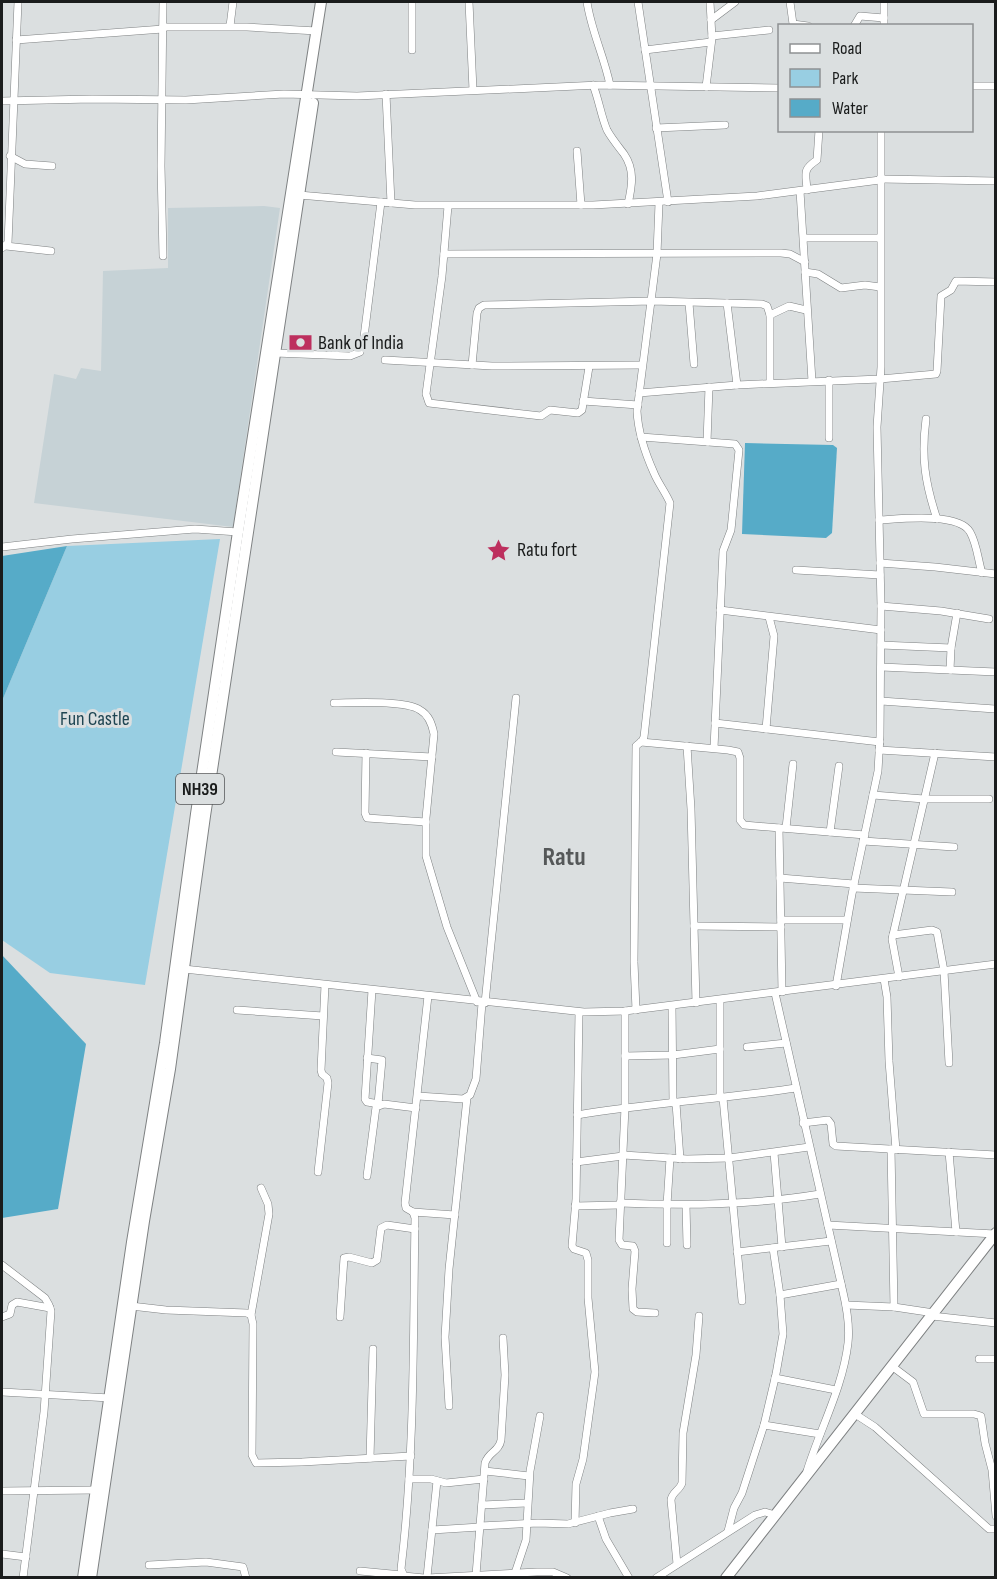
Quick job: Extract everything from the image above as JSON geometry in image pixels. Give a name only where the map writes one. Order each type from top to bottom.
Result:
[{"type":"main road","name":"NH39","points":[[91,1578],[299,195],[321,2]]},
{"type":"main road","name":"NH39","points":[[82,1578],[132,1242],[165,1043],[238,532],[310,95],[329,2]]},
{"type":"main road","points":[[726,1578],[995,1234]]},
{"type":"street","points":[[18,2],[10,156],[5,183],[8,238],[4,247],[51,250]]},
{"type":"street","points":[[163,2],[161,100],[163,256]]},
{"type":"street","points":[[230,26],[233,2]]},
{"type":"street","points":[[412,2],[412,50]]},
{"type":"street","points":[[469,2],[473,90]]},
{"type":"street","points":[[587,2],[592,27],[602,51],[610,85]]},
{"type":"street","points":[[638,2],[668,202]]},
{"type":"street","points":[[706,87],[711,39],[710,2]]},
{"type":"street","points":[[711,20],[735,2]]},
{"type":"street","points":[[790,2],[791,22],[794,24]]},
{"type":"street","points":[[855,24],[860,16],[884,22],[884,2]]},
{"type":"street","points":[[16,40],[163,28],[230,26],[317,31]]},
{"type":"street","points":[[645,50],[769,30]]},
{"type":"street","points":[[593,85],[605,126],[625,155],[631,171],[632,182],[628,204]]},
{"type":"street","points":[[2,101],[161,100],[386,94],[593,85],[778,88]]},
{"type":"street","points":[[973,86],[996,86]]},
{"type":"street","points":[[386,94],[392,203]]},
{"type":"street","points":[[656,128],[725,125]]},
{"type":"street","points":[[812,381],[806,310],[804,190],[808,165],[817,160],[819,132]]},
{"type":"street","points":[[836,986],[873,795],[879,746],[881,606],[877,427],[880,379],[881,132]]},
{"type":"street","points":[[576,151],[581,205]]},
{"type":"street","points":[[10,156],[25,164],[52,166]]},
{"type":"street","points":[[299,195],[448,206],[581,205],[659,203],[757,196],[880,180],[996,181]]},
{"type":"street","points":[[275,353],[350,356],[360,352],[364,337],[381,202]]},
{"type":"street","points":[[636,1010],[634,962],[636,746],[644,737],[670,503],[653,471],[638,424],[642,365],[657,252],[659,203]]},
{"type":"street","points":[[448,206],[426,394],[429,402],[541,416],[550,410],[578,413],[582,410],[589,367]]},
{"type":"street","points":[[804,238],[880,238]]},
{"type":"street","points":[[444,254],[781,253],[805,262]]},
{"type":"street","points":[[805,272],[818,274],[841,288],[865,285],[880,287]]},
{"type":"street","points":[[639,393],[936,374],[938,371],[941,296],[951,290],[956,281],[996,282]]},
{"type":"street","points":[[472,365],[477,313],[484,305],[652,302],[765,304],[770,315],[770,383]]},
{"type":"street","points":[[689,303],[694,364]]},
{"type":"street","points":[[727,303],[737,385]]},
{"type":"street","points":[[770,315],[789,306],[806,310]]},
{"type":"street","points":[[385,360],[472,365],[589,367],[642,365]]},
{"type":"street","points":[[829,380],[829,438]]},
{"type":"street","points":[[707,442],[709,387]]},
{"type":"street","points":[[584,401],[638,405]]},
{"type":"street","points":[[926,419],[923,444],[924,474],[936,519]]},
{"type":"street","points":[[641,436],[735,444],[739,450],[731,530],[723,551],[714,748]]},
{"type":"street","points":[[879,520],[936,519],[959,523],[969,530],[982,573]]},
{"type":"street","points":[[2,547],[72,538],[195,529],[238,532]]},
{"type":"street","points":[[880,562],[996,574]]},
{"type":"street","points":[[796,570],[880,575]]},
{"type":"street","points":[[881,606],[957,613],[989,619]]},
{"type":"street","points":[[720,610],[881,630]]},
{"type":"street","points":[[950,670],[957,613]]},
{"type":"street","points":[[766,729],[774,636],[769,617]]},
{"type":"street","points":[[881,645],[951,648]]},
{"type":"street","points":[[881,667],[996,672]]},
{"type":"street","points":[[449,1406],[445,1337],[454,1215],[467,1098],[475,1086],[481,1002],[516,698]]},
{"type":"street","points":[[881,701],[995,709]]},
{"type":"street","points":[[334,703],[395,704],[418,709],[428,716],[432,724],[434,734],[426,822],[428,870],[447,927],[481,1002]]},
{"type":"street","points":[[715,723],[935,753],[996,757]]},
{"type":"street","points":[[641,742],[736,751],[739,755],[739,809],[742,824],[954,847]]},
{"type":"street","points":[[687,746],[691,808],[696,1003]]},
{"type":"street","points":[[336,752],[432,757]]},
{"type":"street","points":[[366,753],[365,813],[367,819],[426,822]]},
{"type":"street","points":[[899,977],[892,947],[893,935],[935,753]]},
{"type":"street","points":[[793,764],[782,828],[779,993],[786,1042],[803,1123],[846,1305],[848,1343],[836,1390],[806,1474]]},
{"type":"street","points":[[830,832],[838,766]]},
{"type":"street","points":[[873,795],[924,799],[989,799]]},
{"type":"street","points":[[780,878],[903,890],[952,892]]},
{"type":"street","points":[[694,926],[847,920]]},
{"type":"street","points":[[893,935],[936,931],[944,971],[949,1063]]},
{"type":"street","points":[[184,969],[579,1012],[625,1011],[672,1006],[996,964]]},
{"type":"street","points":[[884,979],[887,997],[894,1150],[892,1228],[894,1307]]},
{"type":"street","points":[[318,1172],[328,1083],[321,1070],[325,985]]},
{"type":"street","points":[[372,990],[365,1099],[367,1102],[416,1108]]},
{"type":"street","points":[[428,996],[405,1203],[406,1208],[413,1212],[454,1215]]},
{"type":"street","points":[[720,1000],[722,1098],[742,1301]]},
{"type":"street","points":[[672,1006],[675,1103],[680,1159]]},
{"type":"street","points":[[237,1010],[323,1016]]},
{"type":"street","points":[[625,1011],[625,1107],[620,1242],[622,1245],[633,1246],[635,1251],[633,1309],[637,1312],[655,1313]]},
{"type":"street","points":[[575,1523],[576,1484],[583,1459],[595,1372],[588,1298],[588,1260],[586,1253],[574,1249],[572,1245],[575,1206],[579,1012]]},
{"type":"street","points":[[747,1047],[786,1042]]},
{"type":"street","points":[[625,1056],[673,1055],[720,1049]]},
{"type":"street","points":[[367,1058],[382,1060],[379,1104],[375,1110],[367,1176]]},
{"type":"street","points":[[577,1114],[796,1088]]},
{"type":"street","points":[[417,1096],[467,1098]]},
{"type":"street","points":[[803,1123],[828,1120],[831,1124],[835,1146],[996,1155]]},
{"type":"street","points":[[576,1162],[623,1156],[680,1159],[729,1158],[809,1147]]},
{"type":"street","points":[[774,1152],[782,1247]]},
{"type":"street","points":[[949,1152],[956,1232]]},
{"type":"street","points":[[667,1243],[670,1158]]},
{"type":"street","points":[[261,1188],[268,1204],[269,1214],[252,1315],[252,1455],[254,1461],[259,1463],[302,1462],[411,1456]]},
{"type":"street","points":[[575,1206],[733,1204],[778,1201],[820,1194]]},
{"type":"street","points":[[686,1206],[687,1245]]},
{"type":"street","points":[[402,1575],[411,1456],[415,1342],[415,1218],[413,1212]]},
{"type":"street","points":[[340,1317],[344,1258],[349,1257],[372,1263],[376,1260],[381,1227],[387,1225],[415,1229]]},
{"type":"street","points":[[828,1225],[995,1234]]},
{"type":"street","points":[[737,1252],[831,1241]]},
{"type":"street","points":[[728,1531],[764,1425],[783,1334],[773,1248]]},
{"type":"street","points":[[2,1265],[45,1298],[50,1308],[36,1490],[23,1578]]},
{"type":"street","points":[[780,1295],[841,1284]]},
{"type":"street","points":[[2,1317],[10,1314],[12,1305],[16,1302],[50,1308]]},
{"type":"street","points":[[846,1305],[894,1307],[996,1323]]},
{"type":"street","points":[[131,1306],[252,1315]]},
{"type":"street","points":[[676,1564],[671,1500],[682,1482],[683,1434],[696,1355],[699,1316]]},
{"type":"street","points":[[476,1575],[487,1456],[498,1447],[501,1440],[505,1375],[503,1338]]},
{"type":"street","points":[[370,1458],[373,1348]]},
{"type":"street","points":[[979,1359],[996,1359]]},
{"type":"street","points":[[892,1367],[913,1382],[924,1414],[981,1416],[992,1470],[996,1516]]},
{"type":"street","points":[[775,1378],[836,1390]]},
{"type":"street","points":[[2,1392],[110,1398]]},
{"type":"street","points":[[855,1414],[875,1426],[994,1531]]},
{"type":"street","points":[[514,1573],[524,1550],[529,1476],[540,1416]]},
{"type":"street","points":[[764,1425],[820,1434]]},
{"type":"street","points":[[485,1471],[529,1476]]},
{"type":"street","points":[[409,1479],[431,1479],[446,1483],[484,1479]]},
{"type":"street","points":[[426,1578],[437,1481]]},
{"type":"street","points":[[2,1491],[96,1490]]},
{"type":"street","points":[[482,1505],[527,1503]]},
{"type":"street","points":[[432,1530],[575,1523],[633,1509]]},
{"type":"street","points":[[656,1578],[760,1513],[775,1515]]},
{"type":"street","points":[[598,1516],[606,1539],[629,1578]]},
{"type":"street","points":[[2,1554],[26,1557]]},
{"type":"street","points":[[149,1565],[224,1563],[243,1567],[246,1578]]},
{"type":"street","points":[[360,1571],[426,1578],[553,1572],[567,1578]]},
{"type":"shaded area","points":[[264,206],[280,208],[233,527],[34,503],[54,374],[76,379],[81,368],[101,371],[103,271],[168,268],[168,208]]},
{"type":"green space","name":"Fun Castle","points":[[220,539],[145,985],[50,973],[2,940],[2,701],[67,546]]},
{"type":"water","points":[[745,443],[833,445],[837,448],[832,533],[826,538],[742,534]]},
{"type":"water","points":[[67,546],[2,701],[2,556]]},
{"type":"water","points":[[2,955],[86,1044],[58,1209],[2,1218]]},
{"type":"place","name":"Bank of India","points":[[300,343]]},
{"type":"place","name":"Ratu fort","points":[[499,550]]},
{"type":"district","name":"Ratu","points":[[564,857]]}]
